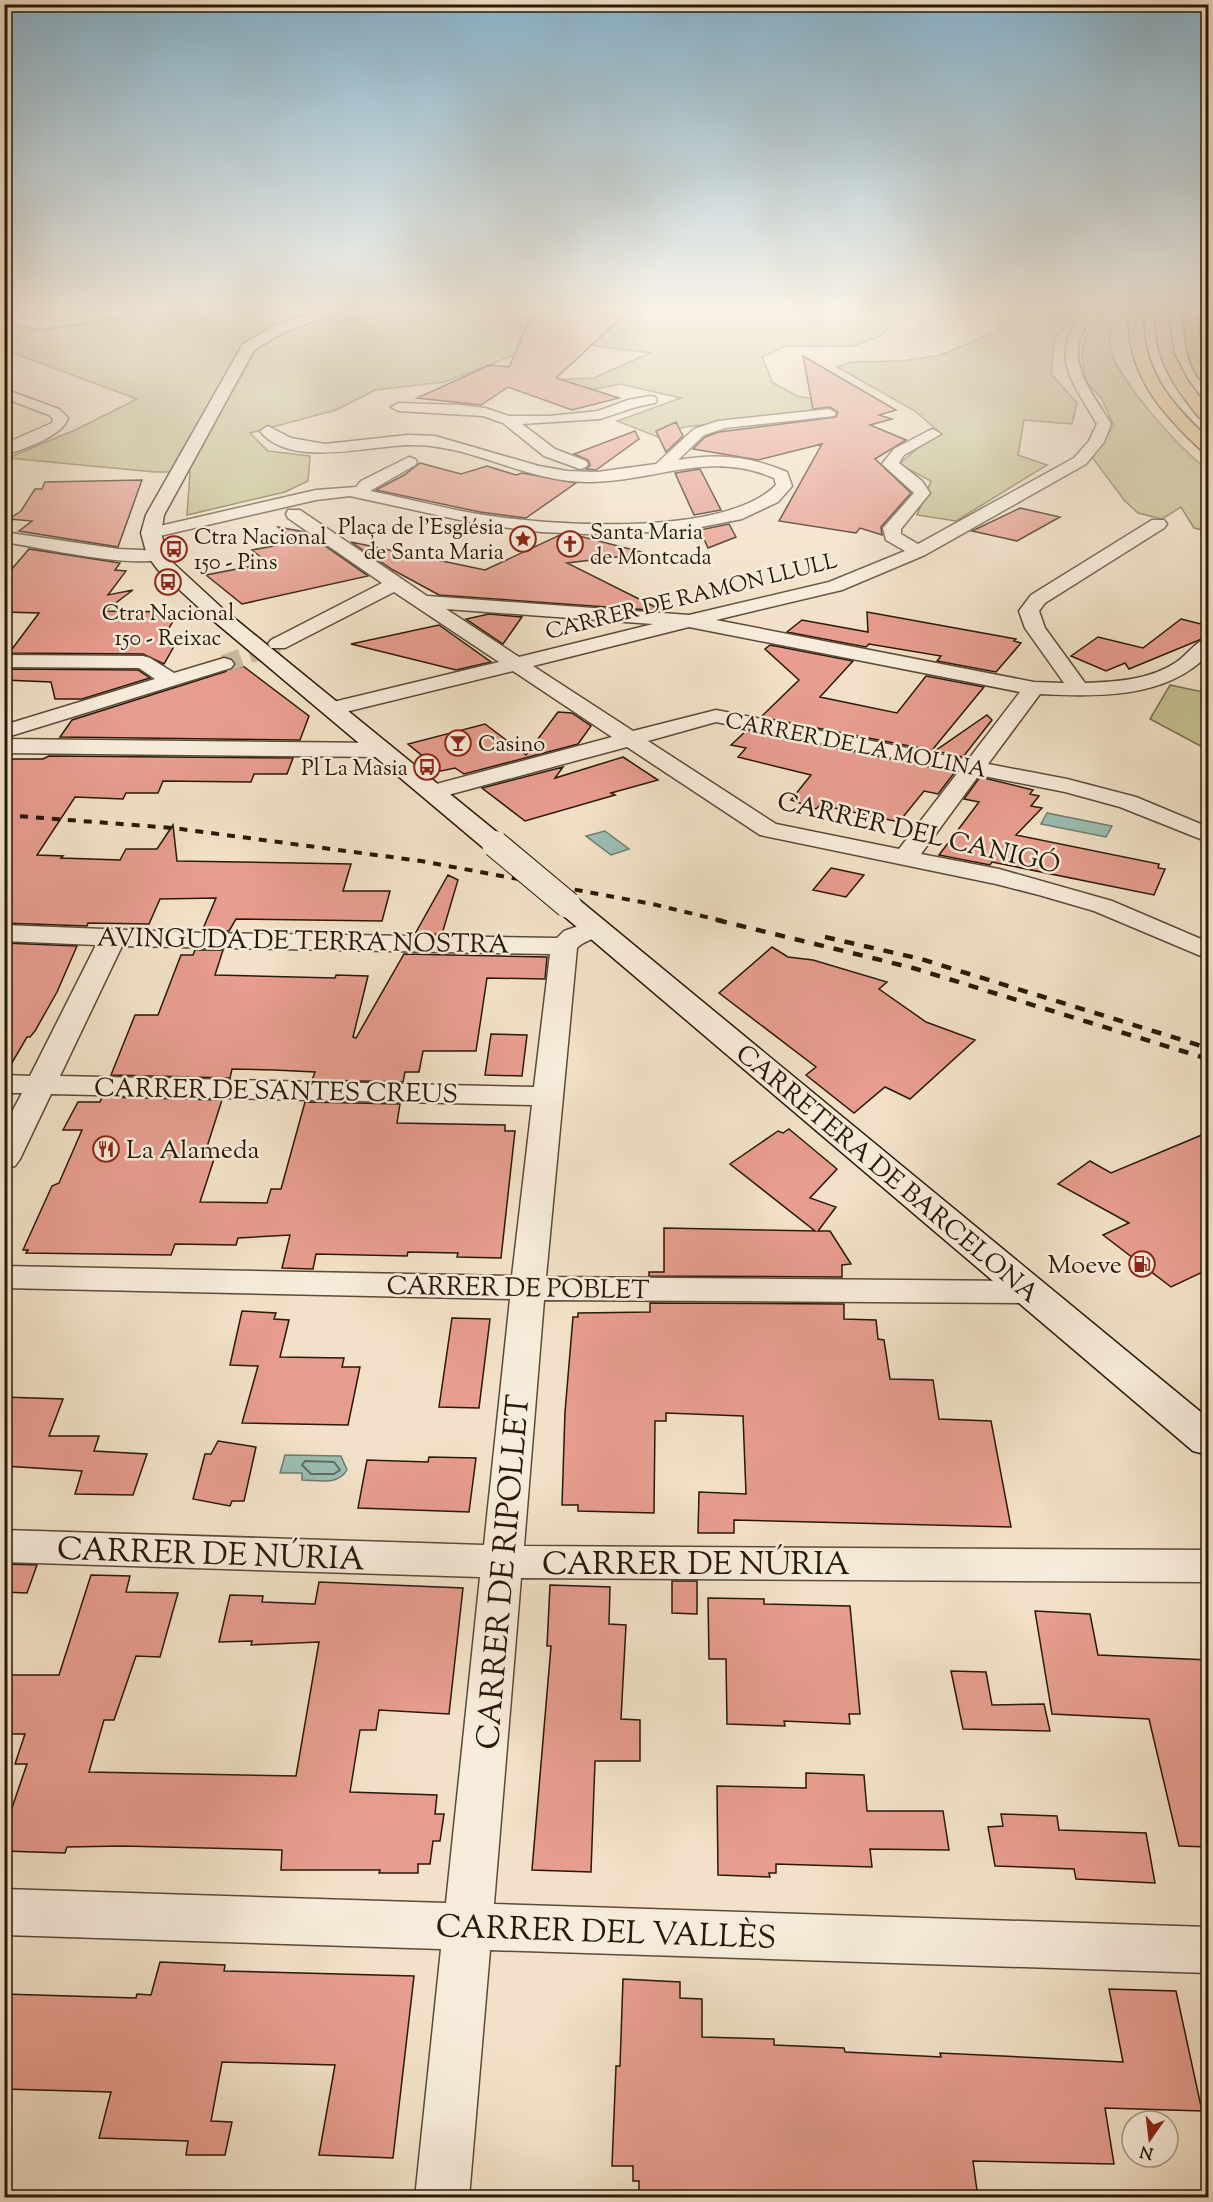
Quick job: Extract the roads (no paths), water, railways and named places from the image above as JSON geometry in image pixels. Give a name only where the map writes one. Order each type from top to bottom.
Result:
[{"type":"highway","points":[[1175,413],[1209,447]]},
{"type":"main road","points":[[157,555],[151,533],[155,515],[212,413]]},
{"type":"main road","name":"CARRETERA DE BARCELONA","points":[[157,555],[165,566],[216,613],[1209,1440]]},
{"type":"street","points":[[4,450],[46,433],[59,425],[61,418],[52,413]]},
{"type":"street","points":[[483,413],[508,420],[549,420],[587,417],[603,413]]},
{"type":"street","points":[[663,465],[699,432],[723,424],[829,413]]},
{"type":"street","name":"CARRER DE RAMON LLULL","points":[[333,709],[516,662],[828,589],[854,580],[919,551],[1080,461],[1096,442],[1104,424],[1098,413]]},
{"type":"street","points":[[508,420],[543,451],[555,457],[621,473]]},
{"type":"street","points":[[151,533],[316,495],[361,492],[503,523],[565,529],[681,526],[736,515],[772,498],[784,486],[781,476],[774,471],[737,462],[706,461],[663,465],[593,477],[546,473],[427,440],[351,447],[317,447],[282,441],[268,431]]},
{"type":"street","points":[[919,551],[898,542],[892,536],[892,528],[922,493],[919,486],[898,473],[890,464],[898,452],[933,434]]},
{"type":"street","points":[[361,492],[367,484],[409,462]]},
{"type":"street","name":"CARRER DEL CANIGÓ","points":[[294,514],[395,584],[768,830],[999,877],[1103,906],[1209,951]]},
{"type":"street","points":[[1080,690],[1035,628],[1029,611],[1038,598],[1158,524]]},
{"type":"street","points":[[4,537],[119,554],[157,555]]},
{"type":"street","points":[[278,644],[395,584]]},
{"type":"street","points":[[650,598],[689,621]]},
{"type":"street","points":[[425,602],[689,621],[1034,688],[1080,690],[1116,687],[1158,678],[1181,669],[1209,644]]},
{"type":"street","points":[[4,661],[143,663],[171,680]]},
{"type":"street","points":[[4,732],[224,664]]},
{"type":"street","points":[[905,858],[1034,688]]},
{"type":"street","name":"CARRER DE LA MOLINA","points":[[433,792],[716,716],[1067,786],[1128,802],[1209,835]]},
{"type":"street","points":[[4,746],[382,750]]},
{"type":"street","points":[[564,946],[573,937],[596,928]]},
{"type":"street","name":"AVINGUDA DE TERRA NOSTRA","points":[[4,933],[203,941],[564,946]]},
{"type":"street","points":[[4,1159],[114,936]]},
{"type":"street","name":"CARRER DE RIPOLLET","points":[[442,2198],[528,1288],[564,946]]},
{"type":"street","name":"CARRER DE SANTES CREUS","points":[[4,1084],[548,1096]]},
{"type":"street","name":"CARRER DE POBLET","points":[[4,1277],[528,1288],[1031,1292]]},
{"type":"street","name":"CARRER DE NÚRIA","points":[[4,1546],[503,1562],[1209,1566]]},
{"type":"street","name":"CARRER DEL VALLÈS","points":[[4,1911],[1209,1950]]},
{"type":"water","points":[[1047,813],[1112,826],[1106,837],[1041,824]]},
{"type":"water","points":[[605,831],[629,849],[611,855],[586,836]]},
{"type":"water","points":[[285,1455],[341,1456],[347,1470],[333,1480],[302,1480],[302,1473],[280,1473]]},
{"type":"tunnel","points":[[224,664],[278,644]]},
{"type":"railway","points":[[4,815],[173,828],[421,861],[652,904],[723,921]]},
{"type":"railway","points":[[717,920],[913,968],[1208,1059]]},
{"type":"railway","points":[[825,937],[921,959],[1208,1048]]},
{"type":"place","name":"Plaça de l'Església de Santa Maria","points":[[523,539]]},
{"type":"place","name":"Santa Maria de Montcada","points":[[570,544]]},
{"type":"place","name":"Ctra Nacional 150 - Pins","points":[[174,549]]},
{"type":"place","name":"Ctra Nacional 150 - Reixac","points":[[168,582]]},
{"type":"place","name":"Casino","points":[[458,743]]},
{"type":"place","name":"Pl La Masia","points":[[427,767]]},
{"type":"place","name":"La Alameda","points":[[106,1149]]},
{"type":"place","name":"Moeve","points":[[1142,1264]]}]
